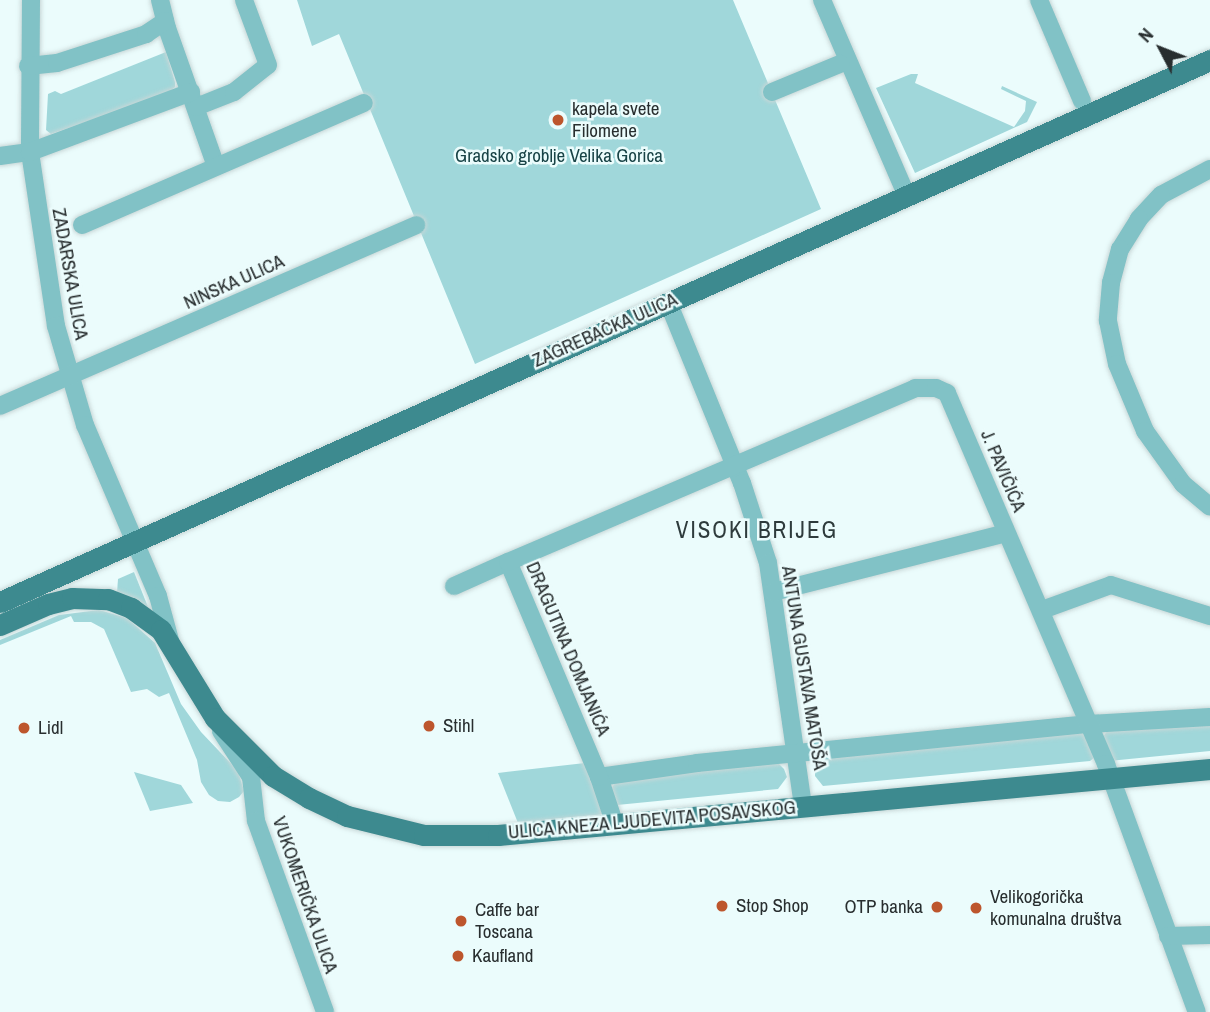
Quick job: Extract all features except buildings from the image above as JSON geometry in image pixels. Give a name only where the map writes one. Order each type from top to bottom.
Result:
[{"type":"main road","name":"ZAGREBAČKA ULICA","points":[[0,602],[1210,60]]},
{"type":"main road","points":[[0,623],[37,600],[113,566],[134,542]]},
{"type":"main road","points":[[0,623],[63,599],[97,598],[118,602],[142,613],[171,644]]},
{"type":"main road","name":"ULICA KNEZA LJUDEVITA POSAVSKOG","points":[[171,644],[215,718],[273,776],[318,803],[369,824],[400,832],[448,837],[615,825],[1210,769]]},
{"type":"street","name":"ZADARSKA ULICA","points":[[31,0],[28,66],[30,152],[45,265],[69,378],[164,612],[171,644]]},
{"type":"street","points":[[160,0],[216,166]]},
{"type":"street","points":[[0,156],[30,152],[194,99],[234,92],[268,65],[244,0]]},
{"type":"street","points":[[822,0],[907,195]]},
{"type":"street","points":[[1039,0],[1082,101]]},
{"type":"street","points":[[28,66],[57,63],[146,34],[165,21]]},
{"type":"street","points":[[772,92],[840,64]]},
{"type":"street","points":[[82,225],[364,103]]},
{"type":"street","points":[[1210,169],[1161,195],[1139,219],[1120,250],[1111,283],[1108,321],[1121,376],[1144,431],[1183,484],[1210,507]]},
{"type":"street","name":"NINSKA ULICA","points":[[0,406],[416,225]]},
{"type":"street","name":"ANTUNA GUSTAVA MATOŠA","points":[[668,302],[757,526],[773,592],[798,755],[803,806]]},
{"type":"street","name":"J. PAVIČIĆA","points":[[732,464],[915,388],[936,388],[947,393],[1042,610],[1110,778],[1197,1012]]},
{"type":"street","name":"DRAGUTINA DOMJANIĆA","points":[[615,825],[599,777],[508,562],[732,464]]},
{"type":"street","points":[[773,592],[1006,533]]},
{"type":"street","points":[[454,586],[508,562]]},
{"type":"street","points":[[1042,610],[1111,585],[1210,616]]},
{"type":"street","points":[[599,777],[697,763],[1088,724],[1210,717]]},
{"type":"street","name":"VUKOMERIČKA ULICA","points":[[215,718],[251,777],[253,806],[325,1012]]},
{"type":"street","points":[[1168,936],[1210,935]]},
{"type":"green space","name":"Gradsko groblje Velika Gorica","points":[[297,0],[733,0],[821,209],[475,364],[339,34],[312,46]]},
{"type":"green space","points":[[166,52],[175,87],[166,94],[51,134],[46,130],[48,94],[55,91],[61,94]]},
{"type":"green space","points":[[911,74],[918,74],[915,83],[1014,127],[1025,111],[1026,101],[1001,89],[1002,86],[1037,102],[1027,122],[915,173],[876,88]]},
{"type":"green space","points":[[134,572],[148,607],[117,593],[118,579]]},
{"type":"green space","points":[[99,610],[127,618],[155,643],[181,704],[201,732],[238,771],[244,791],[239,797],[230,802],[218,801],[209,795],[201,782],[197,760],[169,693],[159,697],[147,689],[131,692],[104,629],[91,622],[74,622],[71,616],[0,645],[0,640],[59,615]]},
{"type":"green space","points":[[1210,721],[1210,751],[1109,761],[1103,737],[1107,731]]},
{"type":"green space","points":[[1080,732],[1086,736],[1095,757],[1090,761],[823,786],[815,776],[815,768],[825,758]]},
{"type":"green space","points":[[769,762],[779,764],[787,777],[778,789],[617,805],[611,789],[617,780]]},
{"type":"green space","points":[[585,763],[603,815],[518,823],[498,773]]},
{"type":"green space","points":[[134,772],[181,785],[193,803],[150,811]]},
{"type":"place","name":"kapela svete Filomene","points":[[558,120]]},
{"type":"place","name":"Stihl","points":[[429,726]]},
{"type":"place","name":"Lidl","points":[[24,728]]},
{"type":"place","name":"Stop Shop","points":[[722,906]]},
{"type":"place","name":"OTP banka","points":[[937,907]]},
{"type":"place","name":"Velikogorička komunalna društva","points":[[976,908]]},
{"type":"place","name":"Caffe bar Toscana","points":[[461,921]]},
{"type":"place","name":"Kaufland","points":[[458,956]]},
{"type":"district","name":"VISOKI BRIJEG","points":[[757,530]]}]
